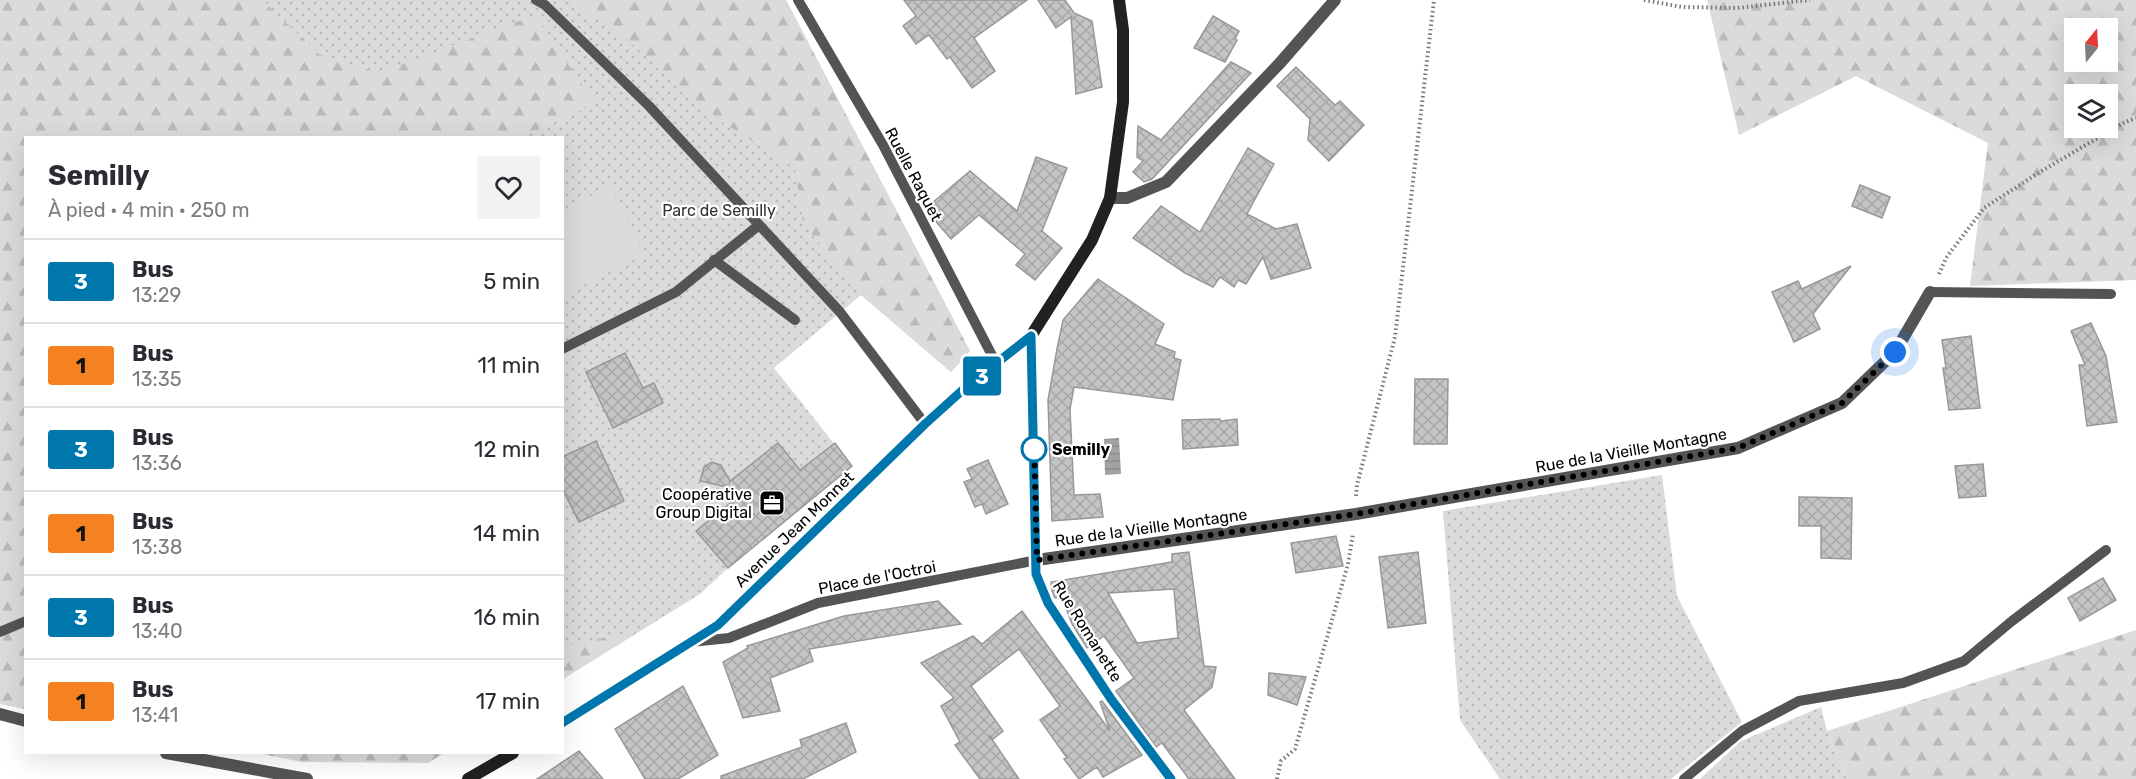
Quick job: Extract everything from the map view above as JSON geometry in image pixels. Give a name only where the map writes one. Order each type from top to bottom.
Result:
[{"type":"main road","name":"Avenue Jean Monnet","points":[[564,722],[718,625],[925,424],[966,387],[997,365],[1031,336],[1092,240],[1110,198],[1123,102],[1123,30],[1119,0]]},
{"type":"main road","points":[[468,779],[511,754]]},
{"type":"street","points":[[1110,198],[1127,198],[1166,182],[1280,63],[1335,0]]},
{"type":"street","name":"Rue de la Vieille Montagne","points":[[1037,560],[1356,514],[1738,448],[1842,403],[1895,352],[1930,292]]},
{"type":"street","name":"Rue Romanette","points":[[1031,336],[1036,574],[1048,603],[1111,699],[1170,779]]},
{"type":"street","points":[[0,714],[24,720]]},
{"type":"street","points":[[171,754],[307,779]]},
{"type":"lane","points":[[536,0],[545,5],[649,106],[840,312],[925,424]]},
{"type":"lane","name":"Ruelle Raquet","points":[[798,0],[883,145],[997,365]]},
{"type":"lane","points":[[564,348],[676,292],[759,225]]},
{"type":"lane","points":[[714,260],[795,320]]},
{"type":"lane","points":[[1930,292],[2111,294]]},
{"type":"lane","points":[[1684,779],[1742,731],[1799,701],[1904,683],[1965,661],[2012,621],[2106,550]]},
{"type":"lane","name":"Place de l'Octroi","points":[[691,642],[729,638],[818,603],[1037,560]]},
{"type":"lane","points":[[0,632],[24,622]]},
{"type":"path","points":[[1277,779],[1281,761],[1295,749],[1348,564],[1356,514],[1357,485],[1395,337],[1434,0]]},
{"type":"path","points":[[1644,0],[1682,7],[1737,8],[1810,0]]},
{"type":"path","points":[[1930,292],[1946,258],[1984,208],[2040,172],[2125,122],[2136,118]]},
{"type":"green space","name":"Parc de Semilly","points":[[0,0],[786,0],[970,351],[951,372],[861,295],[774,368],[852,466],[728,568],[700,594],[564,678],[564,136],[24,136],[24,709],[0,704]]},
{"type":"green space","points":[[1,0],[262,0],[319,54],[379,73],[535,15],[595,104],[523,136],[24,136],[24,709],[0,704]]},
{"type":"green space","points":[[564,0],[786,0],[970,351],[951,372],[861,295],[803,223],[795,168],[719,120],[616,30]]},
{"type":"green space","points":[[1707,0],[2136,0],[2136,280],[1970,286],[1988,143],[1856,76],[1739,135]]},
{"type":"green space","points":[[611,186],[645,254],[564,295],[564,210]]},
{"type":"green space","points":[[1662,475],[1677,596],[1742,722],[1671,779],[1500,779],[1460,720],[1443,511]]},
{"type":"green space","points":[[643,629],[564,678],[564,647]]},
{"type":"green space","points":[[2136,630],[2136,779],[1847,779],[1827,731]]},
{"type":"green space","points":[[1821,707],[1827,731],[1847,779],[1700,779],[1741,741]]},
{"type":"green space","points":[[262,754],[442,754],[428,763],[302,762]]},
{"type":"shaded area","points":[[1119,438],[1121,474],[1105,475],[1104,439]]},
{"type":"building","points":[[904,0],[1027,0],[974,38],[995,71],[972,88],[950,57],[947,59],[929,35],[916,44],[903,26],[916,16]]},
{"type":"building","points":[[1038,0],[1065,0],[1074,13],[1092,21],[1102,87],[1076,94],[1071,17],[1056,28]]},
{"type":"building","points":[[1213,16],[1239,31],[1235,39],[1237,40],[1225,62],[1194,48]]},
{"type":"building","points":[[1231,62],[1251,73],[1152,179],[1144,182],[1133,172],[1143,161],[1137,157],[1138,126],[1161,140]]},
{"type":"building","points":[[1296,67],[1335,105],[1340,101],[1364,125],[1329,161],[1308,140],[1310,119],[1277,86]]},
{"type":"building","points":[[1248,148],[1274,164],[1247,214],[1276,229],[1297,224],[1311,268],[1271,279],[1263,257],[1246,284],[1238,280],[1234,287],[1220,277],[1213,287],[1185,273],[1133,238],[1161,206],[1200,232]]},
{"type":"building","points":[[1036,157],[1067,168],[1042,231],[1062,248],[1035,280],[1016,265],[1025,254],[979,215],[951,239],[925,209],[970,171],[1017,211]]},
{"type":"building","points":[[1860,185],[1890,197],[1882,218],[1852,206]]},
{"type":"building","points":[[1851,266],[1813,314],[1820,329],[1794,342],[1772,292],[1798,281],[1802,289]]},
{"type":"building","points":[[1098,279],[1164,324],[1155,344],[1175,352],[1174,358],[1181,360],[1173,400],[1074,387],[1070,409],[1074,495],[1100,494],[1103,517],[1052,521],[1048,400],[1057,349],[1063,320]]},
{"type":"building","points":[[2091,323],[2106,356],[2117,422],[2087,426],[2079,365],[2085,365],[2071,331]]},
{"type":"building","points":[[1971,336],[1980,408],[1949,410],[1942,340]]},
{"type":"building","points":[[625,353],[643,388],[654,383],[663,403],[613,428],[586,372]]},
{"type":"building","points":[[1415,379],[1448,379],[1447,444],[1414,444]]},
{"type":"building","points":[[1220,419],[1221,421],[1237,419],[1238,445],[1183,449],[1182,420]]},
{"type":"building","points":[[596,441],[624,501],[579,522],[564,492],[564,456]]},
{"type":"building","points":[[778,443],[800,470],[835,443],[852,466],[728,568],[696,531],[745,491],[700,481],[704,467],[712,462],[721,465],[730,481]]},
{"type":"building","points":[[988,460],[1008,504],[986,514],[982,504],[975,507],[964,482],[972,479],[967,469]]},
{"type":"building","points":[[1983,464],[1986,496],[1959,498],[1955,466]]},
{"type":"building","points":[[1799,497],[1852,498],[1851,559],[1821,558],[1821,526],[1799,526]]},
{"type":"building","points":[[1336,536],[1343,566],[1296,573],[1291,543]]},
{"type":"building","points":[[1189,552],[1204,666],[1216,667],[1212,687],[1184,710],[1235,779],[1189,779],[1162,743],[1156,747],[1116,691],[1134,678],[1104,636],[1087,648],[1072,624],[1062,597],[1055,598],[1052,591],[1051,582],[1172,562],[1172,554]],"holes":[[[1174,589],[1178,638],[1137,643],[1108,593]]]},
{"type":"building","points":[[1418,552],[1426,623],[1388,628],[1379,557]]},
{"type":"building","points":[[2103,578],[2116,600],[2080,621],[2068,598]]},
{"type":"building","points":[[938,601],[961,624],[809,649],[813,661],[770,678],[780,711],[743,718],[723,662],[748,648],[747,646],[844,616]]},
{"type":"building","points":[[1022,611],[1110,731],[1100,702],[1102,701],[1142,755],[1103,777],[1097,767],[1079,779],[1040,720],[1060,706],[1019,649],[971,686],[1003,731],[993,739],[989,735],[1019,779],[980,779],[955,745],[960,742],[941,706],[954,698],[921,663],[973,636],[982,644]]},
{"type":"building","points":[[1269,673],[1306,677],[1297,705],[1268,695]]},
{"type":"building","points":[[683,686],[718,755],[678,779],[645,779],[615,729]]},
{"type":"building","points":[[846,723],[856,752],[803,779],[721,779],[721,776],[802,747],[800,740]]},
{"type":"building","points":[[579,751],[603,779],[537,779]]},
{"type":"bus line","name":"3","points":[[564,722],[718,625],[925,424],[966,387],[997,365],[1031,336],[1036,574],[1048,603],[1111,699],[1171,779]]},
{"type":"place","name":"Semilly","points":[[1034,449]]},
{"type":"place","name":"Coopérative Group Digital","points":[[772,503]]},
{"type":"route","points":[[1034,449],[1034,441],[1037,560],[1356,514],[1738,448],[1842,403],[1895,352]]}]
